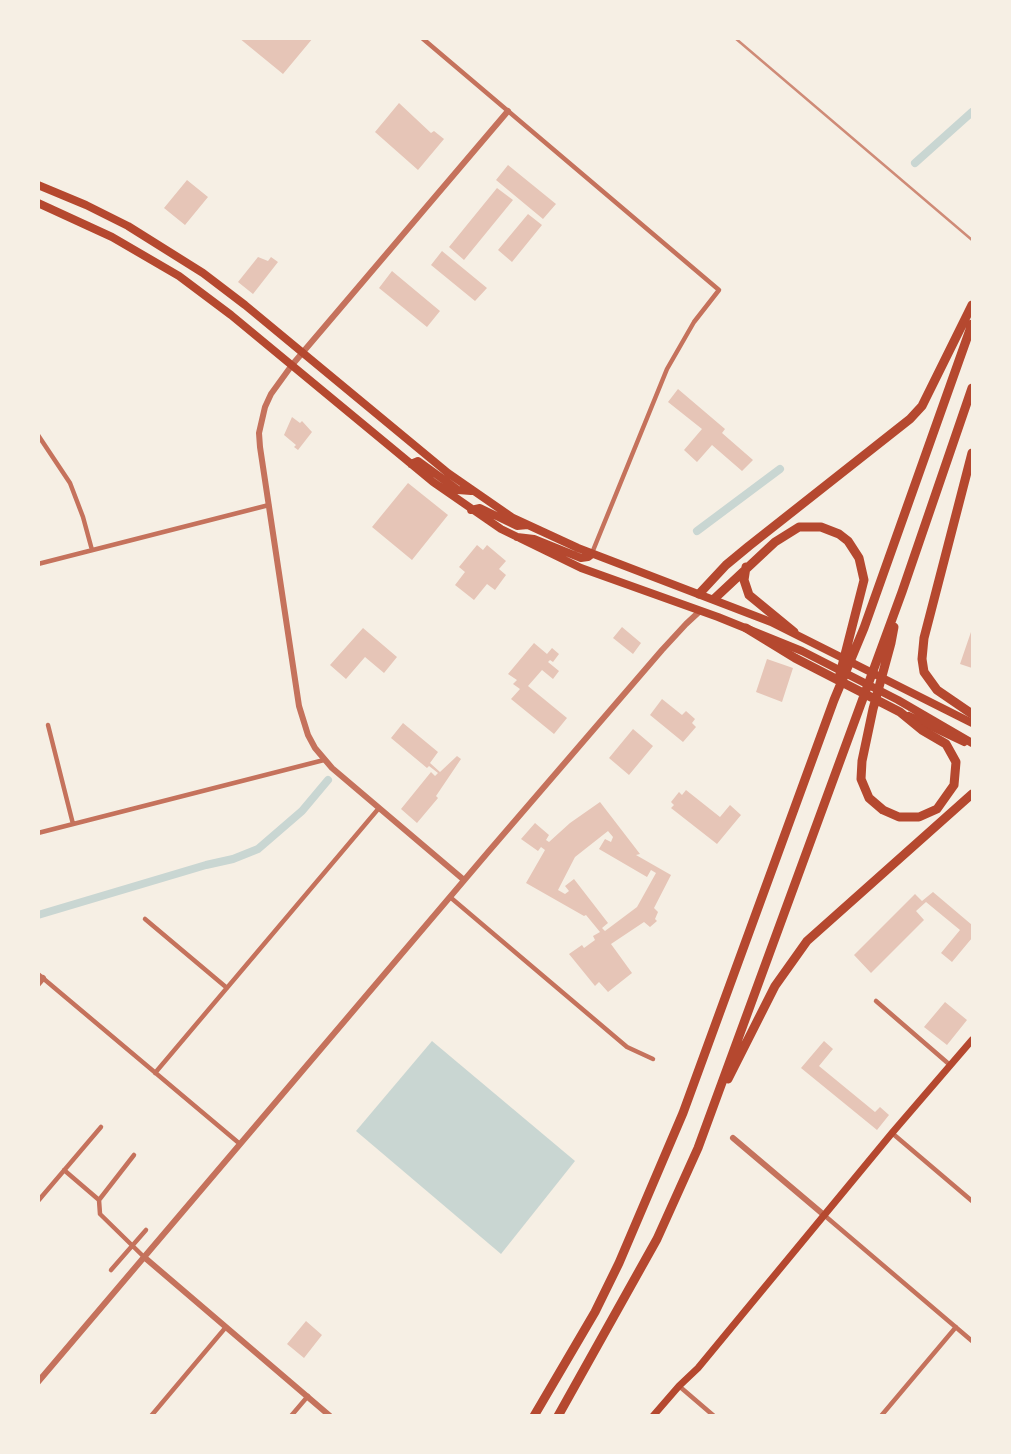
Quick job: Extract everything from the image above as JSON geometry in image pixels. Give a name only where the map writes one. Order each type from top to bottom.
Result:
[{"type":"highway","points":[[699,594],[726,565],[910,419],[922,406],[972,305]]},
{"type":"highway","points":[[534,1416],[595,1312],[667,1150],[701,1065],[834,700],[864,628],[972,324]]},
{"type":"highway","points":[[746,628],[795,658],[900,712],[922,730],[946,744],[956,762],[954,785],[937,809],[919,817],[899,817],[883,810],[869,798],[864,788],[861,769],[873,709],[888,641],[902,592],[972,388]]},
{"type":"highway","points":[[972,453],[924,638],[922,659],[925,672],[937,690],[972,714]]},
{"type":"highway","points":[[714,599],[775,542],[799,527],[821,527],[839,534],[854,548],[863,570],[863,590],[851,625],[834,700]]},
{"type":"highway","points":[[746,567],[744,580],[750,595],[794,632]]},
{"type":"highway","points":[[558,1416],[657,1239],[678,1196],[859,705],[888,641]]},
{"type":"highway","points":[[710,1115],[775,986],[796,954],[819,928],[972,794]]},
{"type":"main road","points":[[38,185],[128,226],[203,273],[471,491],[528,526],[592,554],[794,632],[972,723]]},
{"type":"main road","points":[[38,203],[104,232],[179,276],[411,464],[471,510],[514,537],[581,568],[746,628],[845,672],[972,744]]},
{"type":"main road","points":[[104,232],[115,233],[128,226]]},
{"type":"main road","points":[[411,464],[418,461],[458,490],[471,491]]},
{"type":"main road","points":[[471,510],[480,508],[517,526],[528,526]]},
{"type":"main road","points":[[514,537],[534,539],[581,558],[588,558],[592,554]]},
{"type":"main road","points":[[699,594],[700,611]]},
{"type":"main road","points":[[700,611],[714,599]]},
{"type":"main road","points":[[900,712],[955,740],[972,744]]},
{"type":"main road","points":[[653,1416],[707,1358],[972,1040]]},
{"type":"street","points":[[422,38],[719,290],[694,322],[667,369],[592,554]]},
{"type":"street","points":[[464,880],[324,760],[308,735],[299,706],[268,505],[260,447],[261,420],[271,394],[302,352],[508,111]]},
{"type":"street","points":[[38,435],[70,483],[92,551]]},
{"type":"street","points":[[38,564],[268,505]]},
{"type":"street","points":[[38,1382],[464,880],[677,634],[700,611]]},
{"type":"street","points":[[48,725],[73,824]]},
{"type":"street","points":[[38,833],[324,760]]},
{"type":"street","points":[[155,1073],[379,808]]},
{"type":"street","points":[[450,897],[627,1047],[653,1059]]},
{"type":"street","points":[[145,919],[227,988]]},
{"type":"street","points":[[40,979],[240,1144]]},
{"type":"street","points":[[876,1001],[950,1065]]},
{"type":"street","points":[[38,1200],[101,1127]]},
{"type":"street","points":[[892,1133],[972,1201]]},
{"type":"street","points":[[733,1138],[972,1341]]},
{"type":"street","points":[[134,1155],[99,1199],[100,1214],[144,1257],[330,1416]]},
{"type":"street","points":[[64,1170],[99,1199]]},
{"type":"street","points":[[111,1270],[146,1230]]},
{"type":"street","points":[[151,1416],[226,1327]]},
{"type":"street","points":[[881,1416],[956,1327]]},
{"type":"street","points":[[679,1386],[714,1416]]},
{"type":"street","points":[[291,1416],[307,1396]]},
{"type":"shaded area","points":[[432,1041],[575,1161],[501,1254],[356,1131]]},
{"type":"building","points":[[239,38],[313,38],[283,74]]},
{"type":"building","points":[[399,103],[431,133],[434,131],[444,139],[418,170],[375,132]]},
{"type":"building","points":[[508,165],[556,204],[543,219],[496,180]]},
{"type":"building","points":[[187,180],[208,197],[185,225],[164,208]]},
{"type":"building","points":[[497,188],[513,200],[464,260],[449,247]]},
{"type":"building","points":[[528,214],[542,225],[512,262],[498,250]]},
{"type":"building","points":[[442,251],[487,288],[475,301],[431,265]]},
{"type":"building","points":[[258,257],[268,261],[271,257],[278,262],[253,294],[238,282]]},
{"type":"building","points":[[392,271],[440,311],[427,327],[379,288]]},
{"type":"building","points":[[678,389],[725,429],[722,433],[753,460],[742,471],[712,445],[697,462],[684,450],[702,429],[668,402]]},
{"type":"building","points":[[292,417],[300,423],[302,421],[312,432],[298,450],[284,435]]},
{"type":"building","points":[[408,483],[448,515],[412,560],[372,527]]},
{"type":"building","points":[[477,545],[483,550],[487,545],[506,561],[499,569],[506,575],[495,590],[487,584],[474,600],[455,585],[465,572],[459,567]]},
{"type":"building","points":[[622,627],[641,643],[633,654],[613,638]]},
{"type":"building","points":[[363,628],[397,657],[384,673],[365,657],[346,679],[330,665]]},
{"type":"building","points":[[972,629],[972,668],[960,664]]},
{"type":"building","points":[[534,643],[547,654],[552,648],[559,654],[553,662],[548,662],[559,671],[553,679],[542,670],[528,686],[567,718],[554,734],[511,699],[520,689],[513,684],[517,680],[508,674]]},
{"type":"building","points":[[767,659],[793,668],[782,702],[756,692]]},
{"type":"building","points":[[662,699],[682,715],[686,711],[695,719],[692,723],[696,727],[683,742],[650,715]]},
{"type":"building","points":[[403,723],[438,752],[430,763],[440,772],[457,756],[461,759],[436,796],[438,798],[417,823],[401,809],[431,772],[435,776],[438,773],[429,766],[427,768],[391,738]]},
{"type":"building","points":[[633,729],[653,746],[629,775],[609,758]]},
{"type":"building","points":[[686,790],[720,817],[730,805],[741,815],[717,844],[671,808],[674,805],[671,802],[679,792],[682,795]]},
{"type":"building","points":[[600,802],[640,854],[636,855],[671,875],[654,908],[658,912],[655,919],[657,921],[650,927],[644,922],[611,944],[632,973],[608,992],[599,982],[595,986],[569,954],[582,945],[584,948],[595,940],[593,936],[600,932],[586,915],[526,883],[545,850],[541,847],[538,851],[521,839],[535,823],[549,835],[546,840],[549,842]],"holes":[[[608,831],[613,837],[611,842],[605,839],[599,849],[647,877],[651,870],[656,873],[637,907],[605,931],[602,928],[608,923],[574,879],[565,886],[569,891],[565,894],[558,890],[575,857]]]},
{"type":"building","points":[[933,892],[972,925],[972,938],[952,962],[941,953],[960,930],[926,902],[916,911],[924,920],[871,973],[854,955],[915,894],[922,901]]},
{"type":"building","points":[[945,1002],[967,1020],[947,1045],[924,1027]]},
{"type":"building","points":[[824,1041],[833,1049],[819,1066],[875,1112],[880,1107],[889,1115],[877,1130],[801,1068]]},
{"type":"building","points":[[306,1321],[322,1335],[304,1358],[287,1344]]},
{"type":"waterway","points":[[915,163],[972,112]]},
{"type":"waterway","points":[[697,531],[780,469]]},
{"type":"waterway","points":[[38,915],[233,859],[258,849],[302,811],[328,780]]},
{"type":"railway","points":[[735,38],[972,240]]}]
